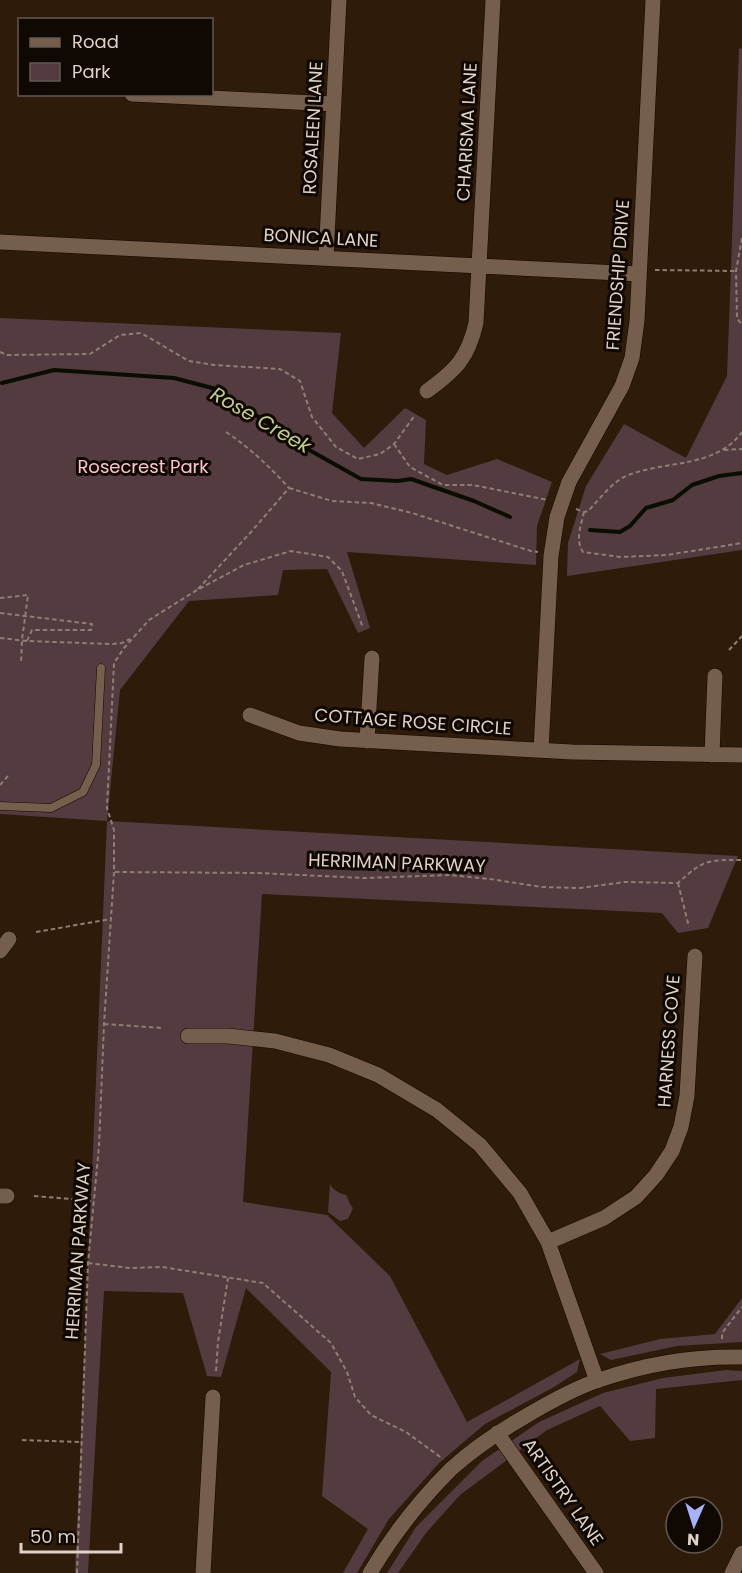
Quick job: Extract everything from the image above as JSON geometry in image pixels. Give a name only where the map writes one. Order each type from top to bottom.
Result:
[{"type":"street","name":"ROSALEEN LANE","points":[[326,258],[339,0]]},
{"type":"street","name":"CHARISMA LANE","points":[[427,391],[455,368],[469,348],[476,323],[493,0]]},
{"type":"street","name":"FRIENDSHIP DRIVE","points":[[541,750],[554,530],[569,482],[617,396],[627,373],[636,333],[653,0]]},
{"type":"street","points":[[172,96],[334,104]]},
{"type":"street","name":"BONICA LANE","points":[[0,242],[639,274]]},
{"type":"street","points":[[367,741],[372,658]]},
{"type":"street","points":[[712,755],[715,676]]},
{"type":"street","name":"COTTAGE ROSE CIRCLE","points":[[250,715],[299,733],[326,738],[541,750],[742,755]]},
{"type":"street","name":"HARNESS COVE","points":[[548,1242],[604,1218],[636,1197],[656,1175],[672,1151],[681,1127],[687,1096],[695,956]]},
{"type":"street","points":[[188,1036],[228,1036],[275,1041],[329,1055],[378,1075],[437,1110],[480,1145],[520,1193],[548,1242],[597,1380]]},
{"type":"street","points":[[369,1573],[386,1546],[417,1507],[452,1469],[497,1433],[545,1405],[597,1380],[649,1365],[716,1356],[742,1357]]},
{"type":"street","points":[[203,1573],[213,1397]]},
{"type":"street","name":"ARTISTRY LANE","points":[[497,1433],[596,1573]]},
{"type":"street","points":[[732,1573],[742,1553]]},
{"type":"lane","points":[[0,806],[51,808],[83,792],[96,765],[101,668]]},
{"type":"path","points":[[742,238],[736,271],[737,318],[742,325]]},
{"type":"path","points":[[655,270],[736,271]]},
{"type":"path","points":[[0,352],[8,355],[90,354],[120,335],[141,333],[189,361],[280,369],[300,381],[312,417],[336,447],[358,459],[380,454],[394,444],[415,415]]},
{"type":"path","points":[[226,432],[271,468],[289,488],[332,501],[371,503],[412,513],[540,552]]},
{"type":"path","points":[[724,450],[742,432]]},
{"type":"path","points":[[394,444],[410,467],[442,485],[473,485],[550,500]]},
{"type":"path","points":[[572,507],[584,512],[588,511],[614,483],[648,468],[690,462],[724,450],[742,449]]},
{"type":"path","name":"HERRIMAN PARKWAY","points":[[197,590],[289,488]]},
{"type":"path","points":[[584,512],[578,538],[583,552],[620,557],[667,555],[742,543]]},
{"type":"path","name":"HERRIMAN PARKWAY","points":[[77,1573],[88,1263],[99,1146],[114,872],[114,830],[107,808],[114,663],[149,620],[197,590],[244,565],[291,551],[328,557],[342,571],[363,628]]},
{"type":"path","points":[[0,598],[28,595],[21,664]]},
{"type":"path","points":[[0,613],[92,624],[91,630],[32,630],[27,641]]},
{"type":"path","points":[[729,650],[742,636]]},
{"type":"path","points":[[0,638],[111,644],[122,643],[133,638]]},
{"type":"path","points":[[0,785],[8,776]]},
{"type":"path","points":[[689,927],[678,883],[694,868],[709,861],[742,861]]},
{"type":"path","name":"HERRIMAN PARKWAY","points":[[114,872],[258,873],[365,878],[450,875],[542,887],[580,888],[625,882],[678,883]]},
{"type":"path","points":[[36,932],[111,919]]},
{"type":"path","points":[[104,1024],[162,1028]]},
{"type":"path","points":[[34,1196],[94,1201]]},
{"type":"path","points":[[88,1263],[130,1268],[162,1267],[263,1283],[331,1343],[347,1372],[355,1396],[371,1415],[406,1432],[444,1460]]},
{"type":"path","points":[[216,1371],[228,1278]]},
{"type":"path","points":[[722,1339],[722,1334],[742,1307]]},
{"type":"path","points":[[22,1440],[82,1442]]},
{"type":"green space","points":[[739,48],[742,49],[742,550],[567,576],[568,543],[586,486],[624,424],[686,458],[727,376]]},
{"type":"green space","name":"Rosecrest Park","points":[[0,318],[341,333],[332,413],[364,448],[405,408],[426,420],[424,464],[447,475],[497,459],[552,482],[537,526],[536,565],[347,552],[370,628],[358,633],[327,569],[283,570],[278,595],[189,601],[120,690],[107,821],[0,814]]},
{"type":"green space","points":[[107,821],[738,856],[708,928],[678,933],[662,913],[262,894],[243,1202],[327,1215],[390,1276],[467,1422],[580,1359],[577,1372],[485,1424],[439,1463],[389,1519],[357,1573],[343,1573],[368,1529],[322,1496],[331,1372],[246,1288],[221,1377],[207,1376],[183,1293],[104,1291],[88,1573],[75,1573]]},
{"type":"green space","points":[[330,1184],[336,1191],[346,1195],[353,1208],[348,1219],[340,1221],[328,1212]]},
{"type":"green space","points":[[742,1298],[742,1342],[677,1346],[611,1360],[600,1354],[660,1339],[715,1334]]},
{"type":"green space","points":[[726,1370],[742,1371],[742,1380],[656,1389],[655,1438],[630,1441],[600,1406],[547,1430],[460,1495],[426,1533],[398,1573],[387,1573],[416,1527],[482,1461],[539,1422],[603,1393],[663,1378]]},
{"type":"waterway","name":"Rose Creek","points":[[2,383],[54,370],[174,378],[216,389],[311,451],[361,479],[398,481],[411,479],[474,501],[510,517]]},
{"type":"waterway","name":"Rose Creek","points":[[590,530],[620,532],[630,526],[646,508],[673,500],[692,485],[719,476],[742,473]]}]
